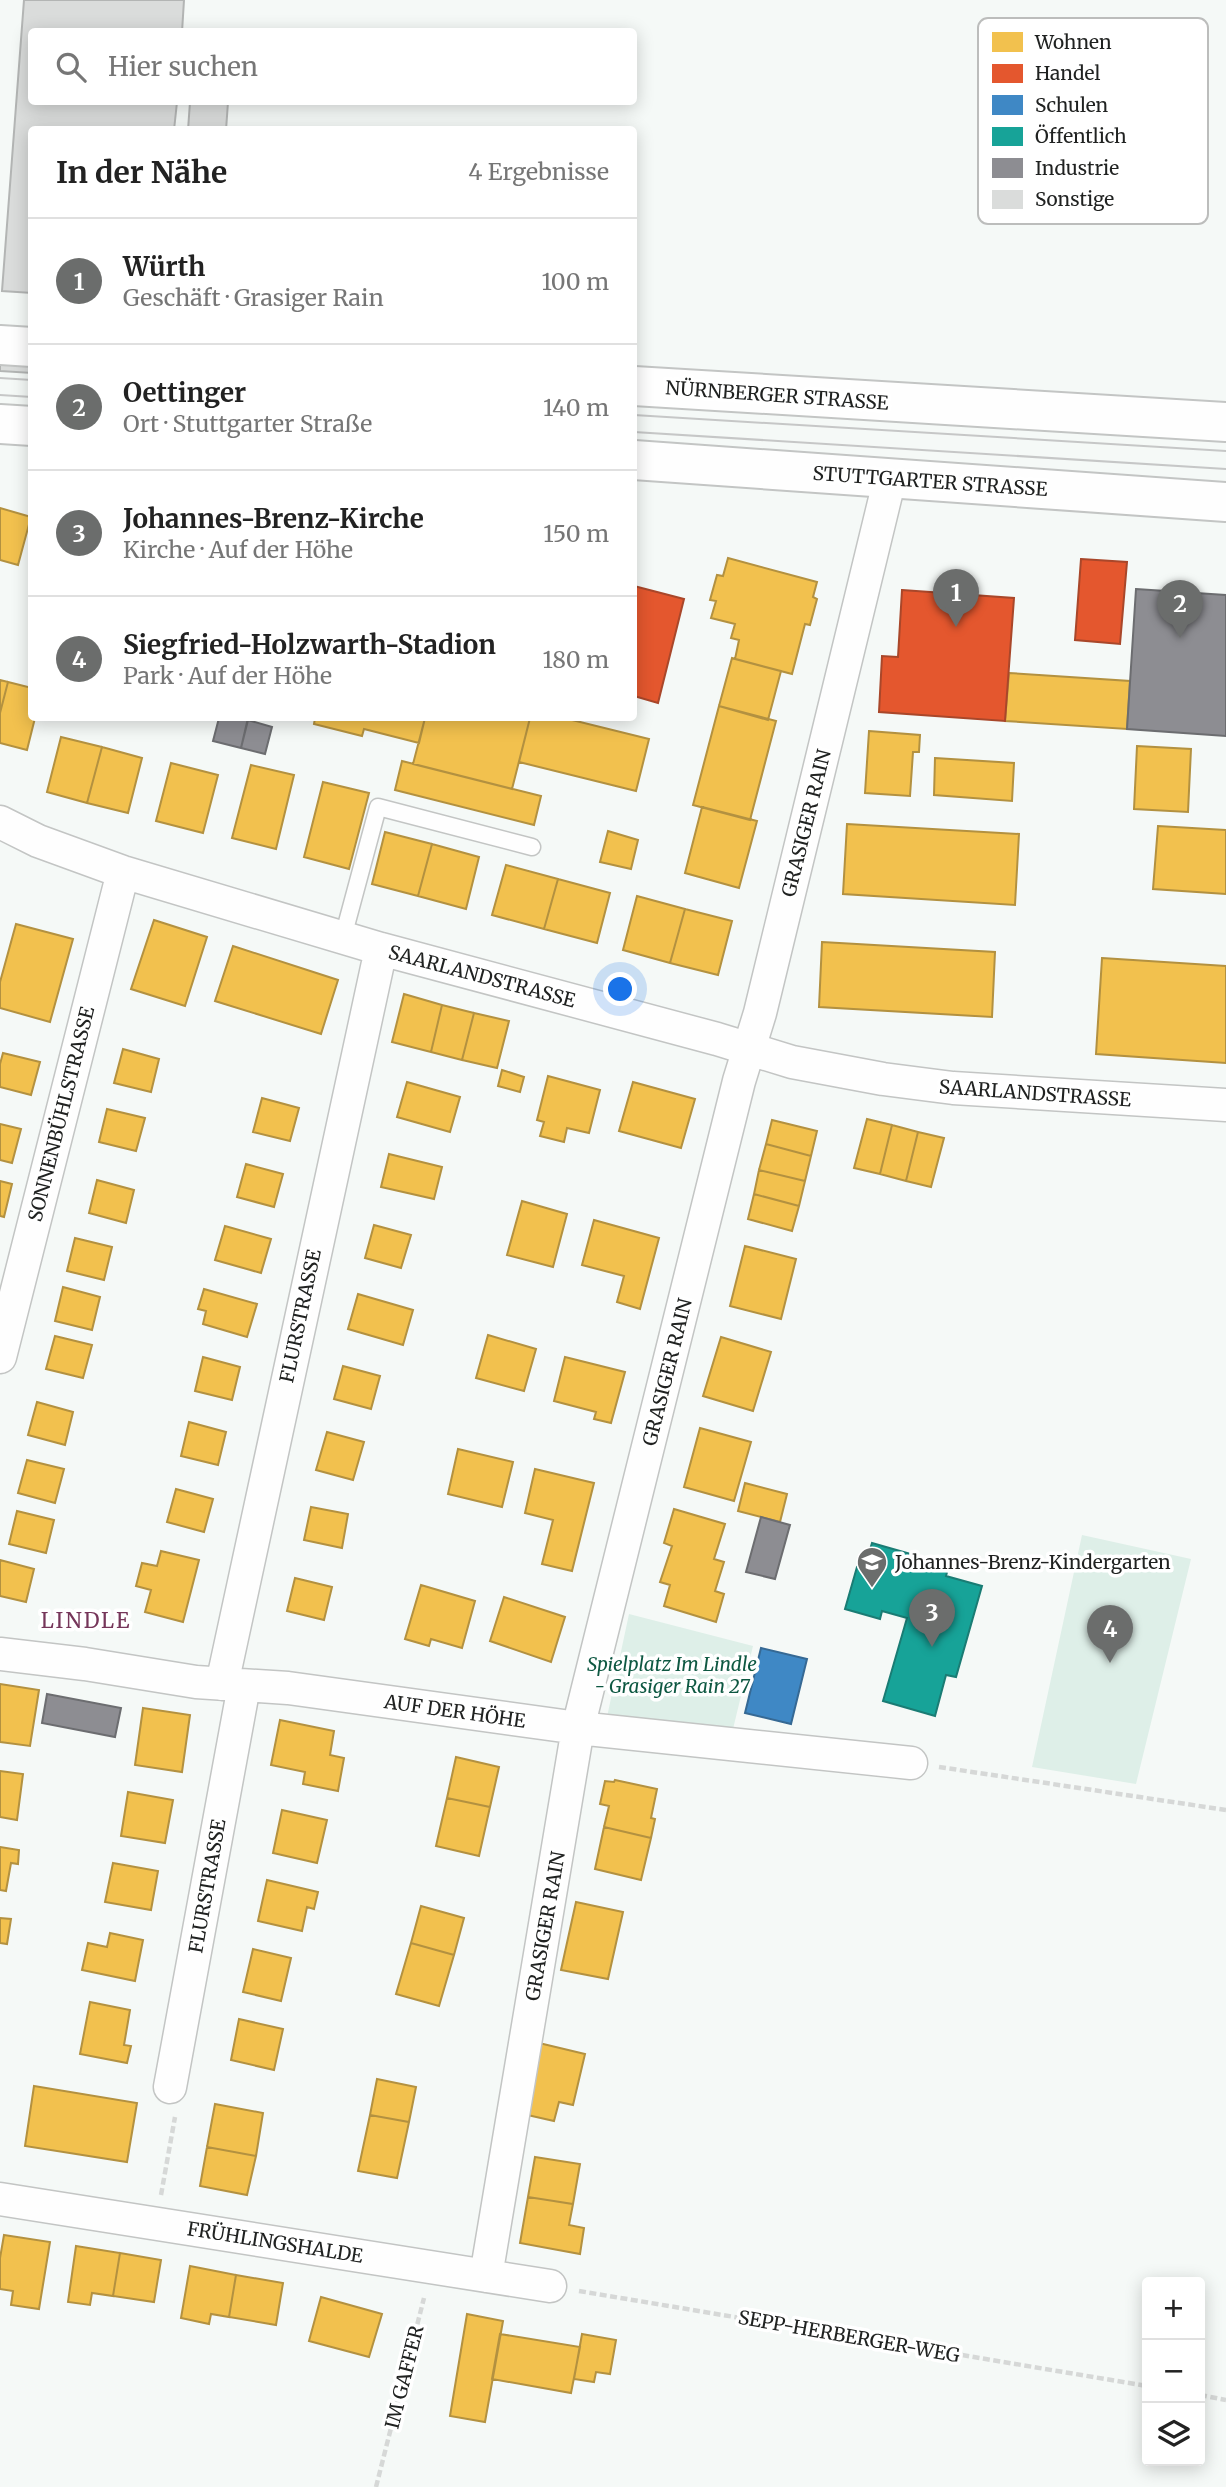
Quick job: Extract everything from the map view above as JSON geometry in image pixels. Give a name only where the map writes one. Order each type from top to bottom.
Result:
[{"type":"main road","points":[[0,345],[28,347]]},
{"type":"main road","name":"NÜRNBERGER STRASSE","points":[[637,386],[1226,422]]},
{"type":"main road","points":[[0,424],[28,426]]},
{"type":"main road","name":"STUTTGARTER STRASSE","points":[[637,460],[1226,502]]},
{"type":"street","name":"GRASIGER RAIN","points":[[486,2276],[578,1728],[890,478]]},
{"type":"street","name":"SAARLANDSTRASSE","points":[[0,822],[38,841],[123,872],[381,948],[792,1062],[883,1079],[953,1088],[1226,1105]]},
{"type":"street","name":"SONNENBÜHLSTRASSE","points":[[0,1357],[123,872]]},
{"type":"street","name":"FLURSTRASSE","points":[[170,2087],[233,1685],[381,948]]},
{"type":"street","name":"AUF DER HÖHE","points":[[0,1654],[85,1664],[196,1682],[288,1688],[578,1728],[911,1763]]},
{"type":"street","name":"FRÜHLINGSHALDE","points":[[0,2199],[550,2286]]},
{"type":"lane","points":[[343,937],[378,807],[532,847]]},
{"type":"path","points":[[911,1763],[1226,1810]]},
{"type":"path","points":[[157,2223],[176,2110],[170,2087]]},
{"type":"path","name":"IM GAFFER","points":[[376,2487],[432,2267]]},
{"type":"path","name":"SEPP-HERBERGER-WEG","points":[[550,2286],[1142,2385]]},
{"type":"path","points":[[1205,2396],[1226,2400]]},
{"type":"green space","points":[[1082,1535],[1191,1559],[1136,1784],[1032,1767]]},
{"type":"green space","name":"Spielplatz Im Lindle - Grasiger Rain 27","points":[[629,1614],[753,1646],[733,1729],[607,1717]]},
{"type":"building: Wohnen","points":[[0,508],[28,516],[28,528],[18,565],[0,560]]},
{"type":"building: Wohnen","points":[[728,558],[817,582],[813,597],[817,599],[810,625],[805,624],[792,674],[735,659],[739,640],[731,638],[735,624],[711,618],[716,601],[710,600],[717,575],[723,576]]},
{"type":"building: Wohnen","points":[[732,658],[781,671],[768,720],[719,706]]},
{"type":"building: Wohnen","points":[[1009,673],[1130,681],[1127,729],[1005,721]]},
{"type":"building: Wohnen","points":[[0,680],[8,682],[0,713]]},
{"type":"building: Wohnen","points":[[8,682],[28,687],[28,721],[34,721],[27,750],[0,743],[0,713]]},
{"type":"building: Wohnen","points":[[719,706],[776,721],[750,820],[693,805]]},
{"type":"building: Wohnen","points":[[314,721],[424,721],[419,743],[364,729],[362,736],[314,724]]},
{"type":"building: Wohnen","points":[[424,721],[529,721],[512,789],[413,764]]},
{"type":"building: Wohnen","points":[[529,721],[576,721],[649,739],[636,791],[519,762]]},
{"type":"building: Wohnen","points":[[869,731],[920,735],[919,752],[913,752],[910,796],[865,793]]},
{"type":"building: Wohnen","points":[[61,737],[102,747],[87,803],[47,792]]},
{"type":"building: Wohnen","points":[[1137,746],[1191,749],[1188,812],[1134,809]]},
{"type":"building: Wohnen","points":[[102,747],[142,758],[128,813],[87,803]]},
{"type":"building: Wohnen","points":[[935,758],[1014,763],[1012,801],[934,795]]},
{"type":"building: Wohnen","points":[[402,761],[541,796],[534,825],[395,790]]},
{"type":"building: Wohnen","points":[[171,763],[218,775],[203,833],[156,821]]},
{"type":"building: Wohnen","points":[[251,765],[294,775],[276,849],[232,838]]},
{"type":"building: Wohnen","points":[[323,782],[369,793],[349,869],[304,857]]},
{"type":"building: Wohnen","points":[[702,807],[757,821],[739,888],[685,873]]},
{"type":"building: Wohnen","points":[[847,824],[1019,834],[1015,905],[843,894]]},
{"type":"building: Wohnen","points":[[1158,826],[1226,830],[1226,894],[1153,889]]},
{"type":"building: Wohnen","points":[[608,831],[638,840],[631,869],[600,862]]},
{"type":"building: Wohnen","points":[[385,832],[432,844],[418,896],[372,884]]},
{"type":"building: Wohnen","points":[[432,844],[479,857],[466,909],[418,896]]},
{"type":"building: Wohnen","points":[[506,865],[558,879],[544,929],[492,915]]},
{"type":"building: Wohnen","points":[[558,879],[610,893],[597,943],[544,929]]},
{"type":"building: Wohnen","points":[[637,896],[685,909],[670,963],[623,950]]},
{"type":"building: Wohnen","points":[[685,909],[732,921],[718,975],[670,963]]},
{"type":"building: Wohnen","points":[[154,920],[207,937],[185,1006],[131,989]]},
{"type":"building: Wohnen","points":[[16,924],[73,939],[50,1022],[0,1008],[0,982]]},
{"type":"building: Wohnen","points":[[822,942],[995,952],[992,1017],[819,1007]]},
{"type":"building: Wohnen","points":[[233,946],[338,980],[321,1034],[215,1001]]},
{"type":"building: Wohnen","points":[[1102,958],[1226,966],[1226,1063],[1096,1054]]},
{"type":"building: Wohnen","points":[[404,994],[442,1005],[431,1052],[392,1042]]},
{"type":"building: Wohnen","points":[[442,1005],[474,1013],[462,1060],[431,1052]]},
{"type":"building: Wohnen","points":[[474,1013],[509,1021],[497,1068],[462,1060]]},
{"type":"building: Wohnen","points":[[123,1049],[159,1059],[151,1092],[114,1083]]},
{"type":"building: Wohnen","points":[[3,1053],[40,1062],[31,1095],[0,1087]]},
{"type":"building: Wohnen","points":[[502,1070],[524,1077],[520,1092],[498,1086]]},
{"type":"building: Wohnen","points":[[548,1076],[600,1090],[589,1133],[567,1128],[564,1142],[540,1136],[544,1122],[537,1120]]},
{"type":"building: Wohnen","points":[[407,1082],[460,1097],[450,1132],[397,1117]]},
{"type":"building: Wohnen","points":[[633,1082],[695,1099],[681,1148],[619,1131]]},
{"type":"building: Wohnen","points":[[262,1098],[299,1108],[290,1141],[253,1132]]},
{"type":"building: Wohnen","points":[[107,1109],[145,1118],[136,1151],[99,1142]]},
{"type":"building: Wohnen","points":[[867,1119],[892,1125],[880,1174],[854,1168]]},
{"type":"building: Wohnen","points":[[772,1120],[817,1131],[811,1156],[766,1144]]},
{"type":"building: Wohnen","points":[[0,1124],[21,1129],[12,1163],[0,1160]]},
{"type":"building: Wohnen","points":[[892,1125],[918,1132],[906,1181],[880,1174]]},
{"type":"building: Wohnen","points":[[918,1132],[944,1138],[931,1187],[906,1181]]},
{"type":"building: Wohnen","points":[[766,1144],[811,1156],[805,1181],[759,1170]]},
{"type":"building: Wohnen","points":[[389,1154],[442,1167],[434,1199],[381,1187]]},
{"type":"building: Wohnen","points":[[246,1164],[283,1174],[274,1207],[237,1197]]},
{"type":"building: Wohnen","points":[[759,1170],[805,1181],[799,1206],[754,1194]]},
{"type":"building: Wohnen","points":[[97,1180],[134,1190],[126,1223],[89,1213]]},
{"type":"building: Wohnen","points":[[0,1181],[12,1184],[4,1217],[0,1216]]},
{"type":"building: Wohnen","points":[[754,1194],[799,1206],[792,1231],[748,1219]]},
{"type":"building: Wohnen","points":[[522,1201],[567,1214],[553,1267],[507,1255]]},
{"type":"building: Wohnen","points":[[594,1220],[659,1238],[640,1309],[617,1302],[624,1276],[582,1265]]},
{"type":"building: Wohnen","points":[[374,1225],[411,1235],[401,1268],[365,1258]]},
{"type":"building: Wohnen","points":[[225,1226],[271,1239],[261,1273],[215,1260]]},
{"type":"building: Wohnen","points":[[75,1238],[112,1247],[104,1280],[67,1271]]},
{"type":"building: Wohnen","points":[[745,1246],[796,1259],[781,1319],[730,1306]]},
{"type":"building: Wohnen","points":[[63,1287],[100,1297],[92,1330],[55,1321]]},
{"type":"building: Wohnen","points":[[204,1289],[257,1304],[247,1337],[203,1324],[206,1311],[198,1309]]},
{"type":"building: Wohnen","points":[[358,1294],[413,1310],[403,1345],[348,1329]]},
{"type":"building: Wohnen","points":[[488,1335],[536,1349],[524,1391],[476,1378]]},
{"type":"building: Wohnen","points":[[55,1336],[92,1345],[83,1378],[46,1369]]},
{"type":"building: Wohnen","points":[[721,1337],[771,1352],[753,1411],[703,1396]]},
{"type":"building: Wohnen","points":[[203,1357],[240,1367],[232,1400],[195,1391]]},
{"type":"building: Wohnen","points":[[565,1357],[625,1372],[611,1423],[594,1419],[596,1412],[554,1401]]},
{"type":"building: Wohnen","points":[[343,1366],[380,1376],[371,1409],[334,1399]]},
{"type":"building: Wohnen","points":[[37,1402],[73,1412],[65,1445],[28,1435]]},
{"type":"building: Wohnen","points":[[189,1422],[226,1432],[218,1465],[181,1456]]},
{"type":"building: Wohnen","points":[[700,1428],[751,1442],[734,1501],[684,1487]]},
{"type":"building: Wohnen","points":[[327,1432],[364,1442],[353,1480],[316,1470]]},
{"type":"building: Wohnen","points":[[458,1449],[513,1462],[502,1507],[448,1494]]},
{"type":"building: Wohnen","points":[[27,1460],[64,1469],[55,1503],[18,1493]]},
{"type":"building: Wohnen","points":[[535,1469],[594,1483],[572,1571],[542,1564],[553,1520],[525,1513]]},
{"type":"building: Wohnen","points":[[745,1483],[787,1494],[780,1522],[738,1511]]},
{"type":"building: Wohnen","points":[[176,1489],[213,1499],[204,1532],[167,1522]]},
{"type":"building: Wohnen","points":[[311,1507],[348,1514],[342,1548],[304,1540]]},
{"type":"building: Wohnen","points":[[674,1509],[725,1524],[714,1559],[724,1562],[715,1591],[724,1594],[716,1622],[664,1606],[670,1585],[660,1582],[672,1546],[664,1543]]},
{"type":"building: Wohnen","points":[[17,1511],[54,1520],[46,1553],[9,1544]]},
{"type":"building: Wohnen","points":[[161,1551],[199,1560],[183,1622],[145,1612],[151,1590],[136,1586],[142,1563],[157,1566]]},
{"type":"building: Wohnen","points":[[0,1560],[34,1569],[26,1602],[0,1596]]},
{"type":"building: Wohnen","points":[[295,1578],[332,1587],[324,1620],[287,1611]]},
{"type":"building: Wohnen","points":[[421,1585],[475,1601],[462,1648],[431,1639],[429,1646],[405,1639]]},
{"type":"building: Wohnen","points":[[504,1597],[565,1617],[551,1662],[490,1641]]},
{"type":"building: Wohnen","points":[[0,1684],[39,1690],[30,1746],[0,1742]]},
{"type":"building: Wohnen","points":[[143,1708],[190,1715],[182,1772],[135,1765]]},
{"type":"building: Wohnen","points":[[280,1720],[334,1731],[330,1755],[344,1758],[338,1791],[303,1784],[305,1772],[271,1765]]},
{"type":"building: Wohnen","points":[[456,1757],[499,1767],[490,1807],[447,1798]]},
{"type":"building: Wohnen","points":[[0,1771],[23,1774],[17,1820],[0,1817]]},
{"type":"building: Wohnen","points":[[615,1780],[657,1789],[651,1818],[655,1819],[651,1838],[604,1827],[609,1806],[600,1804],[605,1781]]},
{"type":"building: Wohnen","points":[[128,1792],[173,1800],[165,1843],[121,1836]]},
{"type":"building: Wohnen","points":[[447,1798],[490,1807],[479,1856],[436,1846]]},
{"type":"building: Wohnen","points":[[282,1810],[327,1820],[317,1863],[273,1853]]},
{"type":"building: Wohnen","points":[[604,1827],[651,1838],[641,1880],[595,1869]]},
{"type":"building: Wohnen","points":[[0,1847],[19,1850],[18,1864],[11,1863],[6,1891],[0,1890]]},
{"type":"building: Wohnen","points":[[113,1863],[158,1871],[151,1910],[105,1902]]},
{"type":"building: Wohnen","points":[[267,1880],[318,1892],[314,1909],[307,1907],[302,1931],[258,1921]]},
{"type":"building: Wohnen","points":[[576,1902],[623,1912],[608,1979],[561,1970]]},
{"type":"building: Wohnen","points":[[421,1906],[464,1918],[454,1955],[411,1943]]},
{"type":"building: Wohnen","points":[[0,1918],[11,1919],[7,1944],[0,1943]]},
{"type":"building: Wohnen","points":[[110,1933],[143,1940],[135,1981],[82,1970],[88,1943],[107,1947]]},
{"type":"building: Wohnen","points":[[411,1943],[454,1955],[439,2006],[396,1994]]},
{"type":"building: Wohnen","points":[[253,1949],[291,1958],[281,2001],[243,1992]]},
{"type":"building: Wohnen","points":[[90,2002],[130,2010],[124,2045],[131,2046],[127,2063],[80,2054]]},
{"type":"building: Wohnen","points":[[239,2019],[283,2029],[274,2070],[231,2060]]},
{"type":"building: Wohnen","points":[[539,2043],[585,2054],[573,2105],[559,2102],[554,2121],[523,2114]]},
{"type":"building: Wohnen","points":[[377,2079],[416,2087],[409,2122],[370,2115]]},
{"type":"building: Wohnen","points":[[34,2086],[137,2103],[127,2162],[25,2146]]},
{"type":"building: Wohnen","points":[[215,2104],[263,2113],[256,2156],[207,2147]]},
{"type":"building: Wohnen","points":[[370,2115],[409,2122],[397,2178],[358,2171]]},
{"type":"building: Wohnen","points":[[207,2147],[256,2156],[247,2195],[200,2186]]},
{"type":"building: Wohnen","points":[[535,2157],[580,2164],[573,2204],[528,2197]]},
{"type":"building: Wohnen","points":[[528,2197],[573,2204],[569,2225],[584,2228],[580,2254],[520,2243]]},
{"type":"building: Wohnen","points":[[4,2235],[50,2242],[39,2309],[11,2305],[13,2291],[0,2289],[0,2258]]},
{"type":"building: Wohnen","points":[[76,2246],[120,2253],[113,2296],[92,2293],[90,2305],[68,2302]]},
{"type":"building: Wohnen","points":[[120,2253],[161,2260],[154,2302],[113,2296]]},
{"type":"building: Wohnen","points":[[190,2266],[236,2275],[229,2317],[211,2314],[209,2324],[181,2318]]},
{"type":"building: Wohnen","points":[[236,2275],[283,2283],[276,2325],[229,2317]]},
{"type":"building: Wohnen","points":[[321,2297],[382,2314],[369,2357],[309,2341]]},
{"type":"building: Wohnen","points":[[467,2314],[503,2321],[485,2422],[450,2416]]},
{"type":"building: Wohnen","points":[[500,2334],[580,2347],[571,2393],[492,2379]]},
{"type":"building: Wohnen","points":[[582,2334],[616,2340],[610,2374],[596,2372],[594,2382],[574,2379]]},
{"type":"building: Handel","points":[[1081,559],[1127,562],[1120,644],[1075,640]]},
{"type":"building: Handel","points":[[637,587],[684,599],[658,703],[637,697]]},
{"type":"building: Handel","points":[[902,590],[1014,598],[1005,721],[879,712],[882,656],[898,657]]},
{"type":"building: Schulen","points":[[761,1648],[807,1659],[791,1724],[745,1713]]},
{"type":"building: Öffentlich","points":[[872,1543],[949,1565],[946,1576],[982,1586],[956,1677],[946,1675],[935,1716],[883,1701],[907,1618],[882,1611],[880,1619],[845,1609],[857,1567],[864,1569]]},
{"type":"building: Industrie","points":[[1136,589],[1226,595],[1226,736],[1127,729]]},
{"type":"building: Industrie","points":[[218,721],[247,721],[241,748],[213,741]]},
{"type":"building: Industrie","points":[[248,721],[272,727],[265,754],[241,748]]},
{"type":"building: Industrie","points":[[761,1517],[790,1525],[775,1579],[746,1572]]},
{"type":"building: Industrie","points":[[47,1694],[121,1708],[115,1737],[42,1723]]},
{"type":"building: Sonstige","points":[[24,0],[184,0],[182,28],[28,28],[28,105],[177,105],[174,126],[28,126],[28,293],[2,291]]},
{"type":"building: Sonstige","points":[[190,105],[228,105],[226,126],[188,126]]},
{"type":"building: Sonstige","points":[[0,363],[28,365],[28,373],[0,371]]},
{"type":"tram line","points":[[0,378],[28,380]]},
{"type":"tram line","points":[[0,395],[28,397]]},
{"type":"tram line","points":[[637,415],[1226,451]]},
{"type":"tram line","points":[[637,432],[1226,469]]},
{"type":"place","name":"Würth","points":[[956,627]]},
{"type":"place","name":"Oettinger","points":[[1180,638]]},
{"type":"place","name":"Johannes-Brenz-Kindergarten","points":[[872,1589]]},
{"type":"place","name":"Johannes-Brenz-Kirche","points":[[932,1647]]},
{"type":"place","name":"Siegfried-Holzwarth-Stadion","points":[[1110,1663]]},
{"type":"district","name":"LINDLE","points":[[86,1620]]}]
